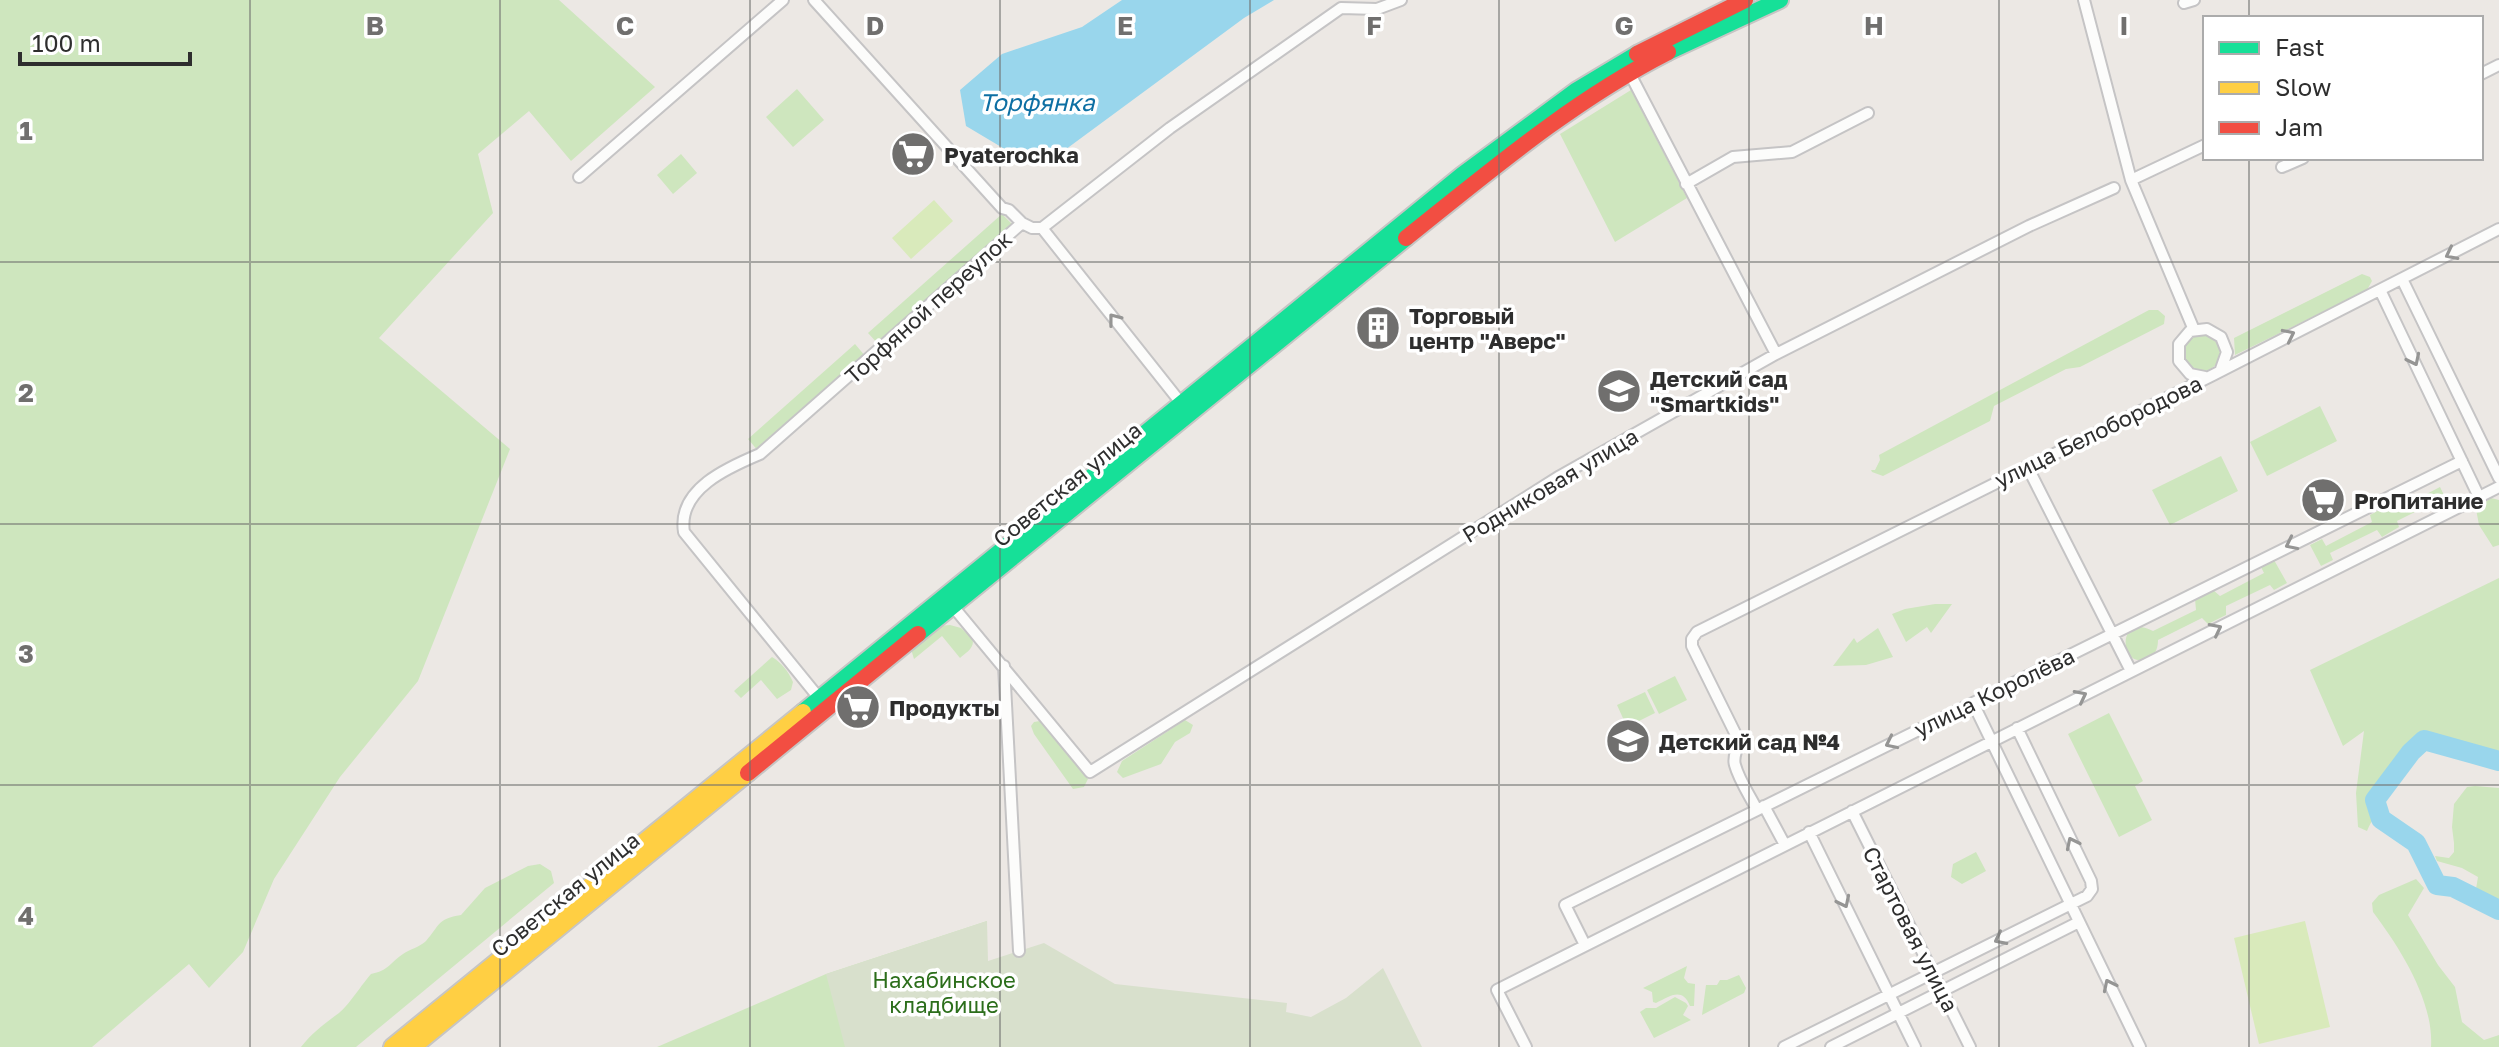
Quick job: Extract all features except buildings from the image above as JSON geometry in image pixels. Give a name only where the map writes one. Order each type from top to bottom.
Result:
[{"type":"main road","name":"Советская улица","points":[[413,1047],[1462,175],[1577,90],[1623,61],[1745,0]]},
{"type":"main road","name":"Советская улица","points":[[1185,408],[1585,99],[1629,72],[1707,32],[1780,0]]},
{"type":"main road","name":"Советская улица","points":[[392,1047],[819,698],[949,601]]},
{"type":"street","points":[[579,177],[783,0]]},
{"type":"street","points":[[814,0],[1002,208],[1009,210],[1022,223]]},
{"type":"street","name":"Торфяной переулок","points":[[819,698],[684,532],[687,509],[702,486],[725,468],[760,454],[1022,223],[1032,228],[1042,228],[1170,128],[1341,8],[1377,9],[1401,0]]},
{"type":"street","points":[[2084,0],[2131,180],[2194,330]]},
{"type":"street","points":[[1629,72],[1776,354]]},
{"type":"street","points":[[1686,184],[1733,157],[1792,152],[1868,113]]},
{"type":"street","points":[[2131,180],[2203,146]]},
{"type":"street","points":[[2282,167],[2298,160]]},
{"type":"street","name":"Родниковая улица","points":[[1004,666],[1090,772],[1560,476],[1776,354],[2029,226],[2114,188]]},
{"type":"street","points":[[1042,228],[1185,408]]},
{"type":"street","name":"улица Белобородова","points":[[1761,808],[1735,765],[1740,744],[1692,646],[1697,632],[2499,229]]},
{"type":"street","points":[[2402,279],[2499,478]]},
{"type":"street","points":[[2380,290],[2479,497]]},
{"type":"street","points":[[2206,377],[2186,372],[2178,357],[2181,340],[2194,330],[2211,330],[2224,341],[2227,356],[2219,370]]},
{"type":"street","name":"улица Королёва","points":[[1585,945],[1565,905],[2462,461]]},
{"type":"street","points":[[2027,466],[2131,671]]},
{"type":"street","name":"улица Королёва","points":[[1526,1047],[1497,990],[2499,487]]},
{"type":"street","points":[[949,601],[1004,666],[1019,951]]},
{"type":"street","points":[[1973,703],[2140,1047]]},
{"type":"street","points":[[1784,1047],[2087,896],[2092,889],[2091,881],[2017,728]]},
{"type":"street","points":[[1761,808],[1785,845]]},
{"type":"street","name":"Стартовая улица","points":[[1852,811],[1970,1047]]},
{"type":"street","points":[[1809,832],[1915,1047]]},
{"type":"street","points":[[1831,1047],[2079,922]]},
{"type":"green space","points":[[0,0],[559,0],[655,87],[571,161],[529,111],[478,154],[493,213],[379,338],[510,449],[418,681],[340,777],[274,879],[243,952],[209,988],[189,964],[92,1047],[0,1047]]},
{"type":"green space","points":[[797,89],[824,120],[793,147],[766,117]]},
{"type":"green space","points":[[1631,90],[1687,198],[1615,242],[1560,134]]},
{"type":"green space","points":[[681,154],[697,173],[673,194],[657,175]]},
{"type":"green space","points":[[934,200],[953,221],[911,259],[892,238]]},
{"type":"green space","points":[[1002,214],[1014,226],[879,345],[868,333]]},
{"type":"green space","points":[[2362,274],[2372,281],[2367,290],[2235,355],[2234,338]]},
{"type":"green space","points":[[2149,310],[2158,310],[2165,316],[2164,324],[1994,406],[1990,421],[1883,476],[1872,472],[1880,460],[1879,455]]},
{"type":"green space","points":[[2202,335],[2215,340],[2220,353],[2215,366],[2202,371],[2189,366],[2184,353],[2189,340]]},
{"type":"green space","points":[[855,344],[866,357],[759,452],[748,439]]},
{"type":"green space","points":[[2320,406],[2337,441],[2267,476],[2250,442]]},
{"type":"green space","points":[[2221,456],[2238,491],[2170,525],[2152,490]]},
{"type":"green space","points":[[2440,487],[2445,497],[2397,521],[2399,527],[2382,537],[2377,530],[2330,553],[2333,560],[2321,566],[2310,545],[2322,539],[2326,546],[2372,522],[2370,515],[2387,506],[2392,512]]},
{"type":"green space","points":[[2491,498],[2499,500],[2499,545],[2493,547],[2479,525],[2476,509]]},
{"type":"green space","points":[[2274,560],[2287,583],[2274,590],[2270,585],[2226,606],[2226,615],[2208,624],[2202,618],[2158,640],[2156,650],[2150,657],[2140,660],[2132,658],[2127,651],[2127,635],[2132,629],[2140,627],[2153,631],[2196,610],[2195,599],[2213,590],[2220,596],[2264,573],[2261,567]]},
{"type":"green space","points":[[2499,578],[2499,754],[2428,738],[2419,742],[2401,762],[2386,798],[2367,831],[2358,827],[2356,793],[2364,731],[2343,746],[2310,670]]},
{"type":"green space","points":[[1935,604],[1952,604],[1931,633],[1927,627],[1906,642],[1892,614]]},
{"type":"green space","points":[[938,626],[961,628],[972,638],[972,647],[967,652],[960,658],[942,636],[914,659],[911,649]]},
{"type":"green space","points":[[1878,628],[1893,657],[1866,665],[1833,666],[1854,638],[1857,643]]},
{"type":"green space","points":[[772,657],[789,674],[793,682],[791,690],[777,699],[761,680],[741,698],[734,691]]},
{"type":"green space","points":[[1675,676],[1687,700],[1659,714],[1647,690]]},
{"type":"green space","points":[[1645,692],[1655,713],[1627,727],[1617,705]]},
{"type":"green space","points":[[2109,713],[2143,781],[2135,786],[2152,820],[2119,837],[2068,734]]},
{"type":"green space","points":[[1185,720],[1193,725],[1190,733],[1175,742],[1161,764],[1123,778],[1117,772],[1122,761]]},
{"type":"green space","points":[[1040,721],[1088,779],[1084,787],[1073,789],[1034,734],[1031,726]]},
{"type":"green space","points":[[2467,787],[2499,788],[2499,900],[2476,889],[2478,877],[2462,868],[2437,861],[2435,856],[2449,858],[2454,852],[2454,804]]},
{"type":"green space","points":[[1976,852],[1986,871],[1962,884],[1951,877],[1953,864]]},
{"type":"green space","points":[[540,864],[551,871],[554,883],[356,1047],[301,1047],[343,1009],[371,974],[424,943],[443,921],[461,915],[485,888],[528,866]]},
{"type":"green space","points":[[2416,879],[2424,888],[2408,915],[2455,987],[2462,1022],[2484,1040],[2499,1035],[2499,1047],[2431,1047],[2427,1012],[2421,994],[2404,958],[2373,912],[2372,903],[2379,895]]},
{"type":"green space","points":[[987,921],[984,967],[937,1047],[657,1047],[826,974]]},
{"type":"green space","name":"Нахабинское кладбище","points":[[987,921],[988,961],[1044,943],[1115,984],[1287,1003],[1286,1012],[1311,1017],[1346,998],[1383,968],[1422,1047],[845,1047],[826,974]]},
{"type":"green space","points":[[2305,921],[2330,1027],[2259,1044],[2234,938]]},
{"type":"green space","points":[[1687,966],[1684,978],[1688,983],[1695,984],[1694,1006],[1679,995],[1653,1002],[1652,992],[1643,988]]},
{"type":"green space","points":[[1739,975],[1746,988],[1744,993],[1702,1015],[1706,985],[1717,985],[1720,980]]},
{"type":"green space","points":[[1675,997],[1686,1003],[1688,1006],[1683,1015],[1691,1020],[1654,1038],[1640,1012],[1646,1008],[1656,1008]]},
{"type":"water","name":"Торфянка","points":[[1122,0],[1274,0],[1244,18],[1054,158],[1023,160],[966,126],[960,90],[1002,54],[1082,27]]},
{"type":"waterway","points":[[2499,761],[2424,740],[2411,752],[2375,800],[2381,819],[2416,843],[2437,885],[2453,887],[2499,910]]},
{"type":"traffic: fast","points":[[1668,52],[1780,0]]},
{"type":"traffic: fast","points":[[803,712],[1462,175],[1577,90],[1637,54]]},
{"type":"traffic: fast","points":[[918,634],[1406,238]]},
{"type":"traffic: slow","points":[[392,1047],[803,712]]},
{"type":"traffic: slow","points":[[413,1047],[748,773]]},
{"type":"traffic: jam","points":[[1637,54],[1745,0]]},
{"type":"traffic: jam","points":[[1406,238],[1565,115],[1598,92],[1668,52]]},
{"type":"traffic: jam","points":[[748,773],[918,634]]},
{"type":"place","name":"Pyaterochka","points":[[913,154]]},
{"type":"place","name":"Торговый центр \"Аверс\"","points":[[1378,328]]},
{"type":"place","name":"Детский сад \"Smartkids\"","points":[[1619,391]]},
{"type":"place","name":"ProПитание","points":[[2323,500]]},
{"type":"place","name":"Продукты","points":[[858,707]]},
{"type":"place","name":"Детский сад №4","points":[[1628,741]]}]
